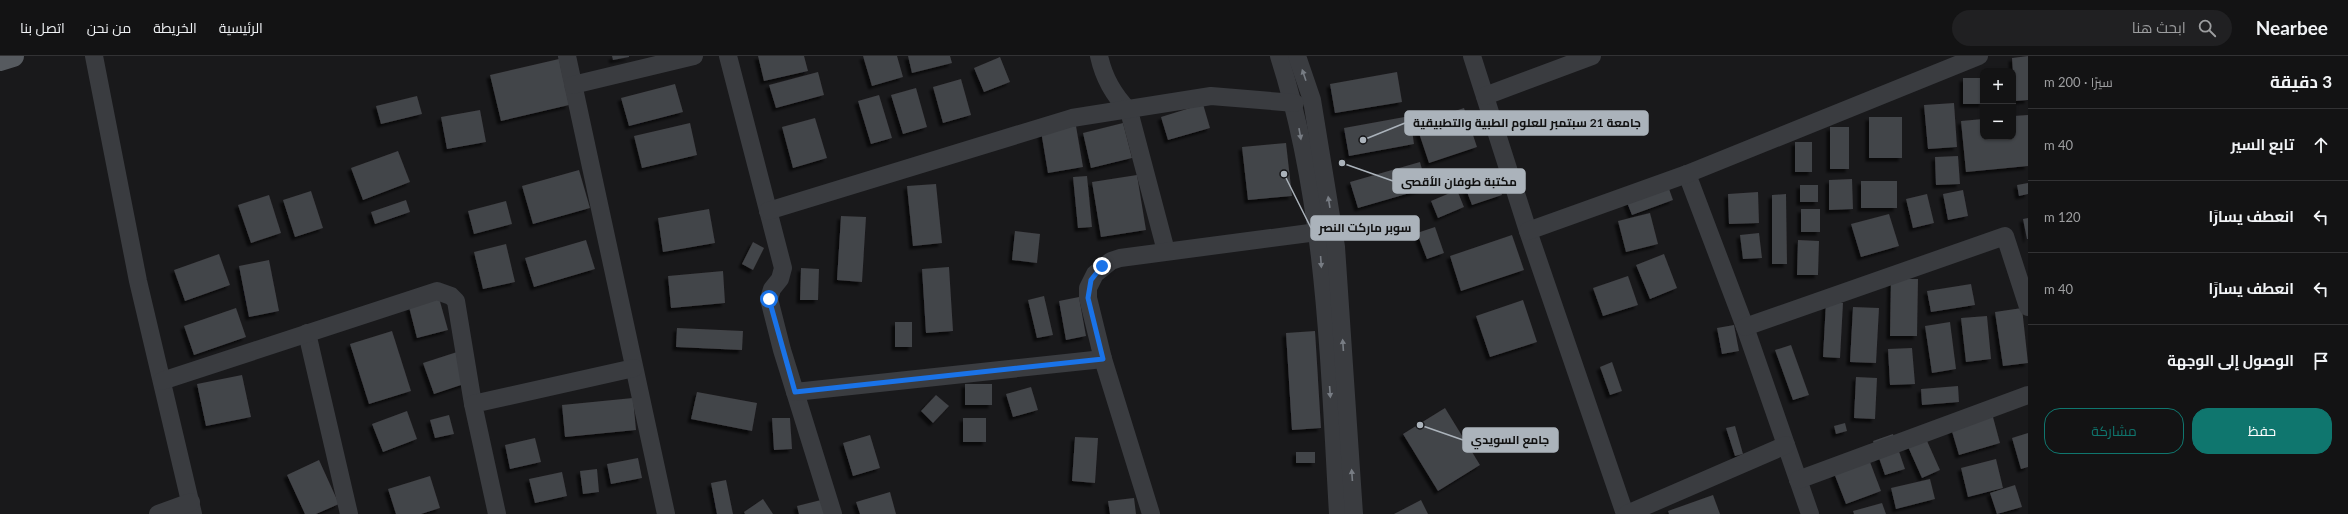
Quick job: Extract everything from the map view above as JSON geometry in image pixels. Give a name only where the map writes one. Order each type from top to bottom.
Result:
[{"type":"main road","points":[[0,60],[13,56]]},
{"type":"street","points":[[94,56],[138,281],[192,508],[158,514]]},
{"type":"street","points":[[567,56],[666,514]]},
{"type":"street","points":[[573,85],[694,56]]},
{"type":"street","points":[[728,56],[783,268],[780,278],[772,289],[769,299],[795,392],[833,514]]},
{"type":"street","points":[[1099,56],[1104,76],[1118,100],[1128,111],[1166,251]]},
{"type":"street","points":[[1280,56],[1295,103],[1317,232],[1338,514]]},
{"type":"street","points":[[1298,56],[1312,100],[1336,247],[1354,514]]},
{"type":"street","points":[[1472,56],[1528,231],[1622,513],[1786,445]]},
{"type":"street","points":[[1485,96],[1592,56]]},
{"type":"street","points":[[1528,231],[1687,174],[1970,57]]},
{"type":"street","points":[[768,211],[1072,118],[1128,111],[1211,96],[1295,103]]},
{"type":"street","points":[[1687,174],[1745,327],[1810,514]]},
{"type":"street","points":[[1151,514],[1103,359],[1088,298],[1091,280],[1102,266],[1120,258],[1317,232]]},
{"type":"street","points":[[1745,327],[2005,236],[2028,307]]},
{"type":"street","points":[[162,381],[437,291],[451,296],[456,301],[474,404],[496,514]]},
{"type":"street","points":[[307,333],[349,514]]},
{"type":"street","points":[[795,392],[1103,359]]},
{"type":"street","points":[[474,404],[634,368]]},
{"type":"street","points":[[1798,480],[2028,395]]},
{"type":"building","points":[[612,56],[629,56],[629,57],[613,60]]},
{"type":"building","points":[[758,56],[804,56],[808,71],[764,81]]},
{"type":"building","points":[[863,56],[897,56],[903,77],[872,86]]},
{"type":"building","points":[[908,56],[950,56],[952,63],[912,73]]},
{"type":"building","points":[[2028,56],[2028,100],[2016,101],[2016,68],[2013,68],[2012,58]]},
{"type":"building","points":[[1000,57],[1010,82],[984,92],[974,68]]},
{"type":"building","points":[[559,59],[569,105],[501,121],[490,75]]},
{"type":"building","points":[[818,72],[824,95],[776,108],[769,85]]},
{"type":"building","points":[[1397,72],[1402,102],[1335,113],[1330,84]]},
{"type":"building","points":[[1963,78],[1980,78],[1980,104],[1963,104]]},
{"type":"building","points":[[961,79],[971,115],[943,123],[933,87]]},
{"type":"building","points":[[675,84],[683,112],[629,126],[621,98]]},
{"type":"building","points":[[916,88],[927,127],[903,134],[891,95]]},
{"type":"building","points":[[879,95],[892,138],[871,144],[858,101]]},
{"type":"building","points":[[417,96],[422,114],[381,124],[376,106]]},
{"type":"building","points":[[1954,103],[1957,147],[1928,149],[1924,105]]},
{"type":"building","points":[[1203,104],[1210,128],[1168,140],[1161,117]]},
{"type":"building","points":[[1464,108],[1477,147],[1429,163],[1416,124]]},
{"type":"building","points":[[480,110],[486,142],[447,149],[441,117]]},
{"type":"building","points":[[2028,115],[2028,166],[1966,172],[1961,121],[1980,119],[1980,140],[2016,140],[2016,116]]},
{"type":"building","points":[[1410,116],[1414,144],[1349,156],[1344,128]]},
{"type":"building","points":[[1869,117],[1902,117],[1902,158],[1869,158]]},
{"type":"building","points":[[815,118],[827,158],[793,168],[782,127]]},
{"type":"building","points":[[690,123],[697,155],[642,168],[634,136]]},
{"type":"building","points":[[1123,123],[1132,158],[1091,168],[1083,133]]},
{"type":"building","points":[[1076,126],[1083,167],[1048,173],[1041,131]]},
{"type":"building","points":[[1830,127],[1849,127],[1849,169],[1830,169]]},
{"type":"building","points":[[1795,142],[1812,142],[1812,172],[1795,172]]},
{"type":"building","points":[[1286,143],[1292,196],[1248,200],[1242,147]]},
{"type":"building","points":[[398,151],[410,182],[363,200],[351,168]]},
{"type":"building","points":[[1958,156],[1960,184],[1936,185],[1935,157]]},
{"type":"building","points":[[1420,162],[1427,188],[1358,208],[1350,182]]},
{"type":"building","points":[[579,170],[590,208],[533,224],[522,186]]},
{"type":"building","points":[[1495,174],[1502,195],[1472,205],[1464,184]]},
{"type":"building","points":[[1137,175],[1146,230],[1101,237],[1092,182]]},
{"type":"building","points":[[1087,176],[1092,227],[1078,228],[1073,177]]},
{"type":"building","points":[[1852,179],[1853,209],[1829,210],[1829,180]]},
{"type":"building","points":[[1861,181],[1897,181],[1897,208],[1861,208]]},
{"type":"building","points":[[2028,183],[2028,194],[2019,196],[2017,185]]},
{"type":"building","points":[[936,184],[942,243],[913,246],[907,186]]},
{"type":"building","points":[[1800,185],[1818,185],[1818,202],[1800,202]]},
{"type":"building","points":[[1668,186],[1673,200],[1632,215],[1626,200]]},
{"type":"building","points":[[1457,190],[1464,207],[1438,218],[1431,201]]},
{"type":"building","points":[[1963,190],[1968,216],[1948,220],[1943,194]]},
{"type":"building","points":[[311,191],[323,228],[295,237],[283,200]]},
{"type":"building","points":[[1758,192],[1759,223],[1729,224],[1728,194]]},
{"type":"building","points":[[1786,194],[1787,264],[1772,264],[1772,195]]},
{"type":"building","points":[[1927,194],[1934,223],[1913,228],[1906,199]]},
{"type":"building","points":[[269,195],[281,233],[251,243],[238,205]]},
{"type":"building","points":[[406,200],[410,212],[375,224],[371,212]]},
{"type":"building","points":[[506,201],[512,224],[474,234],[468,211]]},
{"type":"building","points":[[709,209],[715,243],[663,252],[658,218]]},
{"type":"building","points":[[1801,209],[1820,209],[1820,232],[1801,232]]},
{"type":"building","points":[[1650,213],[1658,244],[1626,252],[1618,221]]},
{"type":"building","points":[[1889,214],[1899,246],[1861,257],[1851,224]]},
{"type":"building","points":[[841,216],[866,217],[862,282],[837,280]]},
{"type":"building","points":[[2028,218],[2028,239],[2027,239],[2023,219]]},
{"type":"building","points":[[1435,227],[1444,253],[1427,259],[1417,233]]},
{"type":"building","points":[[1015,231],[1040,234],[1037,263],[1012,260]]},
{"type":"building","points":[[1759,233],[1762,258],[1743,259],[1740,235]]},
{"type":"building","points":[[1512,235],[1524,270],[1461,291],[1450,256]]},
{"type":"building","points":[[586,240],[595,269],[534,287],[525,258]]},
{"type":"building","points":[[1798,240],[1819,241],[1818,275],[1797,275]]},
{"type":"building","points":[[753,242],[764,248],[753,270],[742,264]]},
{"type":"building","points":[[506,244],[515,282],[483,289],[474,252]]},
{"type":"building","points":[[219,254],[230,285],[185,301],[174,270]]},
{"type":"building","points":[[1664,254],[1677,288],[1650,299],[1636,265]]},
{"type":"building","points":[[269,260],[279,311],[249,317],[239,266]]},
{"type":"building","points":[[949,267],[953,331],[926,333],[922,269]]},
{"type":"building","points":[[801,268],[819,269],[818,300],[800,300]]},
{"type":"building","points":[[723,271],[725,303],[671,308],[668,276]]},
{"type":"building","points":[[1628,276],[1638,305],[1603,316],[1593,288]]},
{"type":"building","points":[[1891,279],[1918,279],[1917,336],[1890,336]]},
{"type":"building","points":[[1971,284],[1975,305],[1931,312],[1927,291]]},
{"type":"building","points":[[1044,296],[1053,335],[1037,338],[1028,300]]},
{"type":"building","points":[[1079,297],[1086,336],[1066,340],[1059,301]]},
{"type":"building","points":[[439,298],[448,330],[417,338],[409,307]]},
{"type":"building","points":[[1523,300],[1537,342],[1490,357],[1476,316]]},
{"type":"building","points":[[1826,302],[1843,303],[1840,358],[1823,357]]},
{"type":"building","points":[[1853,307],[1879,308],[1876,363],[1850,362]]},
{"type":"building","points":[[236,308],[246,337],[194,355],[184,326]]},
{"type":"building","points":[[2022,308],[2028,363],[2003,366],[1995,312]]},
{"type":"building","points":[[1987,316],[1991,359],[1966,362],[1961,318]]},
{"type":"building","points":[[895,322],[912,322],[912,347],[895,347]]},
{"type":"building","points":[[1950,322],[1956,369],[1932,373],[1925,326]]},
{"type":"building","points":[[1734,325],[1739,351],[1722,354],[1717,328]]},
{"type":"building","points":[[677,328],[743,331],[742,350],[676,347]]},
{"type":"building","points":[[392,331],[411,391],[369,404],[350,344]]},
{"type":"building","points":[[1315,331],[1321,428],[1292,430],[1286,333]]},
{"type":"building","points":[[1791,345],[1809,395],[1793,400],[1775,350]]},
{"type":"building","points":[[1912,348],[1915,384],[1890,385],[1888,349]]},
{"type":"building","points":[[457,352],[467,383],[434,394],[423,363]]},
{"type":"building","points":[[1612,362],[1622,391],[1610,395],[1600,367]]},
{"type":"building","points":[[242,375],[251,417],[206,426],[197,384]]},
{"type":"building","points":[[1856,377],[1877,378],[1875,419],[1854,418]]},
{"type":"building","points":[[965,384],[992,384],[992,405],[965,405]]},
{"type":"building","points":[[1958,386],[1959,402],[1922,405],[1921,389]]},
{"type":"building","points":[[1031,387],[1038,410],[1013,417],[1006,394]]},
{"type":"building","points":[[697,392],[757,403],[752,431],[691,419]]},
{"type":"building","points":[[936,395],[949,406],[933,423],[921,411]]},
{"type":"building","points":[[633,398],[636,430],[565,437],[562,405]]},
{"type":"building","points":[[1990,406],[2000,443],[1959,455],[1948,418]]},
{"type":"building","points":[[1445,408],[1480,465],[1438,491],[1403,434]]},
{"type":"building","points":[[407,411],[417,439],[383,452],[372,424]]},
{"type":"building","points":[[449,415],[454,434],[435,438],[430,420]]},
{"type":"building","points":[[772,418],[790,418],[792,449],[774,450]]},
{"type":"building","points":[[963,418],[986,418],[986,442],[963,442]]},
{"type":"building","points":[[1845,423],[1847,431],[1836,434],[1834,426]]},
{"type":"building","points":[[1735,426],[1743,454],[1735,456],[1726,428]]},
{"type":"building","points":[[1923,432],[1940,470],[1922,478],[1905,440]]},
{"type":"building","points":[[2028,433],[2028,467],[2021,469],[2012,438]]},
{"type":"building","points":[[1893,434],[1905,469],[1885,475],[1873,441]]},
{"type":"building","points":[[870,435],[880,468],[853,476],[843,443]]},
{"type":"building","points":[[1075,437],[1098,438],[1095,483],[1072,481]]},
{"type":"building","points":[[535,438],[541,462],[510,469],[505,445]]},
{"type":"building","points":[[1296,452],[1315,452],[1315,463],[1296,463]]},
{"type":"building","points":[[1867,454],[1881,491],[1846,504],[1832,468]]},
{"type":"building","points":[[638,458],[642,478],[611,484],[607,464]]},
{"type":"building","points":[[1996,459],[2003,488],[1968,497],[1961,468]]},
{"type":"building","points":[[319,460],[339,504],[316,514],[305,514],[287,475]]},
{"type":"building","points":[[597,469],[599,492],[583,494],[580,471]]},
{"type":"building","points":[[562,472],[567,496],[535,503],[529,479]]},
{"type":"building","points":[[430,476],[440,508],[421,514],[396,514],[388,489]]},
{"type":"building","points":[[1930,479],[1935,499],[1896,509],[1891,488]]},
{"type":"building","points":[[726,480],[733,514],[717,514],[711,483]]},
{"type":"building","points":[[2015,485],[2022,507],[1997,514],[1990,493]]},
{"type":"building","points":[[890,492],[896,514],[860,514],[856,502]]},
{"type":"building","points":[[1713,495],[1720,514],[1669,514],[1668,511]]},
{"type":"building","points":[[1134,498],[1136,514],[1110,514],[1108,501]]},
{"type":"building","points":[[763,499],[773,514],[745,514],[744,512]]},
{"type":"building","points":[[825,499],[828,514],[799,514],[797,506]]},
{"type":"building","points":[[1421,500],[1428,514],[1394,514]]},
{"type":"building","points":[[1882,503],[1886,514],[1854,514],[1853,511]]},
{"type":"place","name":"جامعة 21 سبتمبر للعلوم الطبية والتطبيقية","points":[[1363,140]]},
{"type":"place","name":"مكتبة طوفان الأقصى","points":[[1342,163]]},
{"type":"place","name":"سوبر ماركت النصر","points":[[1284,174]]},
{"type":"place","name":"جامع السويدي","points":[[1420,425]]},
{"type":"route","points":[[769,299],[782,350],[795,392],[1103,359],[1088,298],[1088,288],[1091,280],[1102,266]]}]
